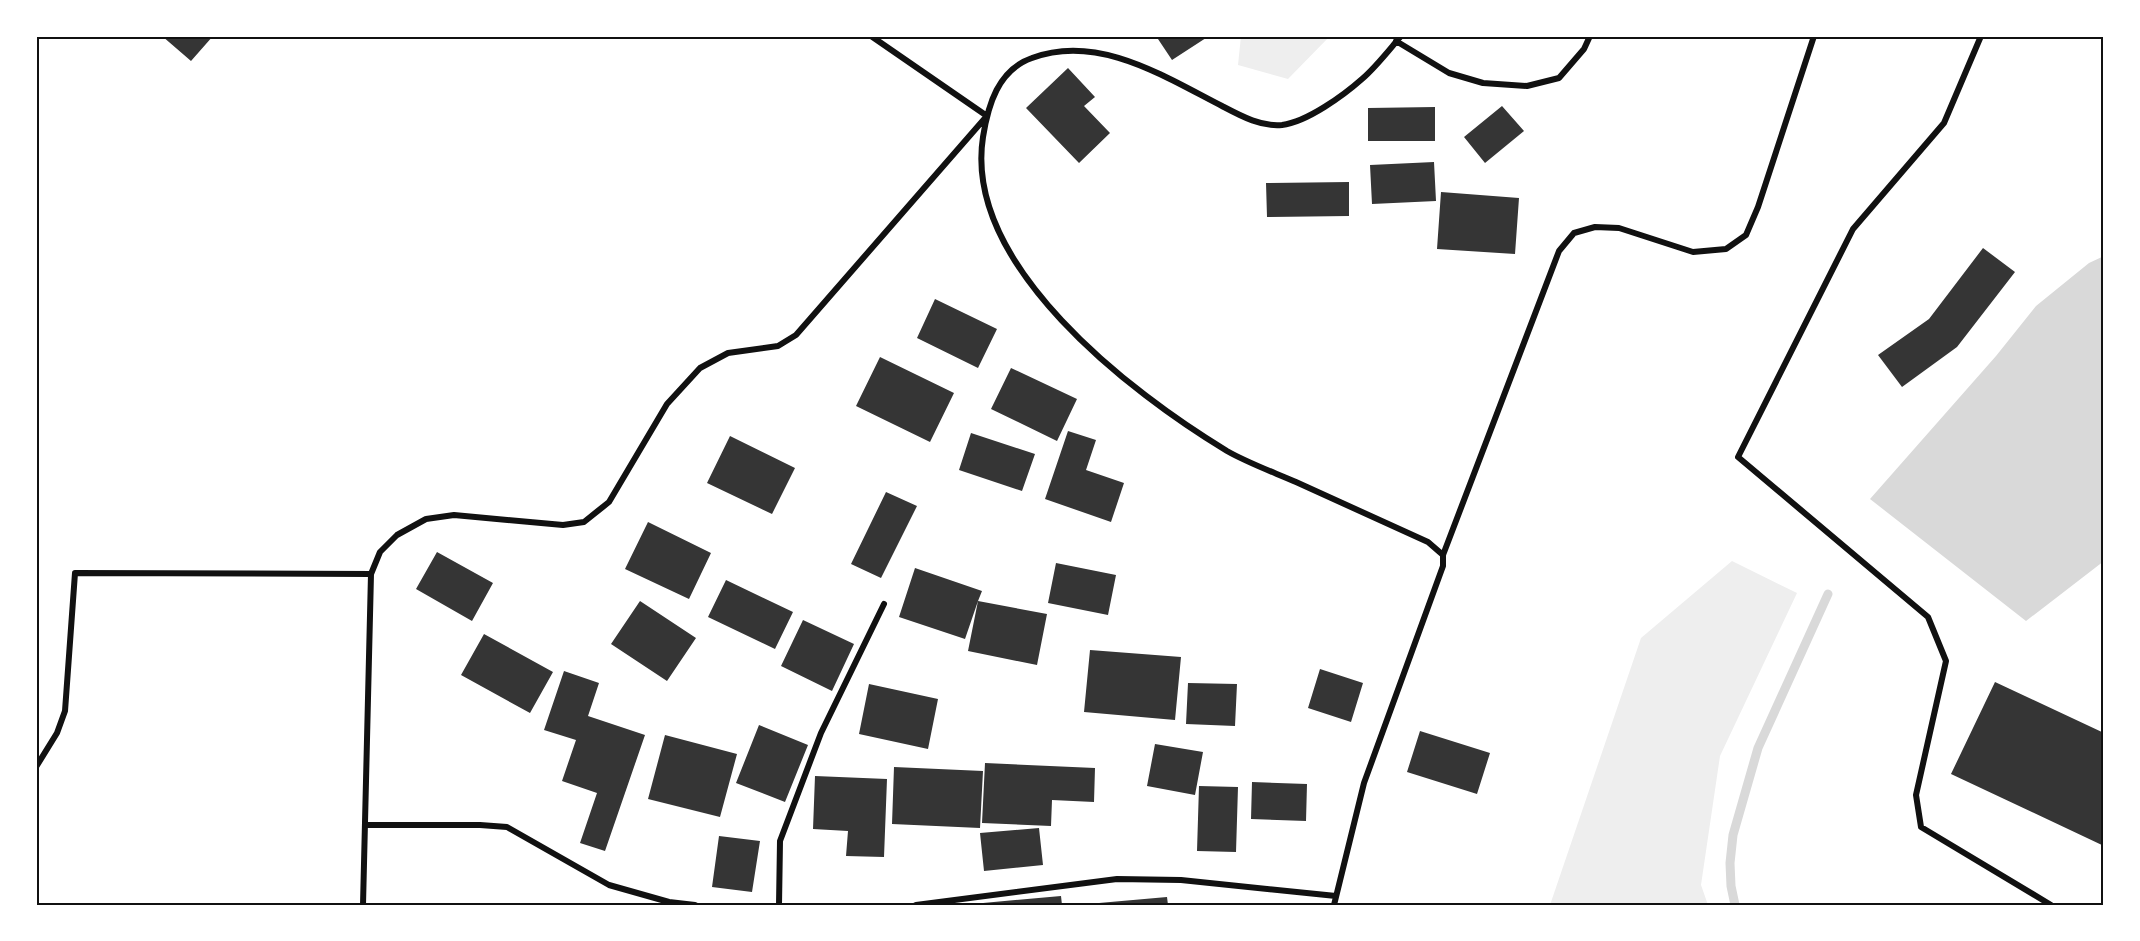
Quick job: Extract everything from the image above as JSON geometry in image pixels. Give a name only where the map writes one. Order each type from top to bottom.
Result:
[{"type":"street","points":[[871,36],[987,116]]},
{"type":"street","points":[[1443,555],[1428,542],[1229,452],[1141,394],[1077,337],[1019,269],[1001,236],[986,200],[981,173],[982,146],[987,116],[994,93],[1007,73],[1028,59],[1051,52],[1077,51],[1106,54],[1140,65],[1258,123],[1282,125],[1307,118],[1363,79],[1399,39],[1449,73],[1484,83],[1527,86],[1559,78],[1584,49],[1590,36]]},
{"type":"street","points":[[1334,905],[1364,783],[1443,566],[1443,555],[1559,251],[1574,233],[1595,227],[1619,228],[1693,252],[1726,249],[1746,235],[1758,207],[1814,36]]},
{"type":"street","points":[[1981,36],[1944,123],[1853,230],[1738,457],[1928,617],[1946,661],[1916,795],[1921,827],[2051,905]]},
{"type":"street","points":[[363,905],[371,574],[380,552],[397,535],[426,519],[454,515],[563,525],[584,522],[609,501],[667,404],[699,368],[728,353],[778,346],[796,335],[987,116]]},
{"type":"street","points":[[36,767],[57,733],[65,711],[75,573],[371,574]]},
{"type":"street","points":[[779,905],[780,841],[821,733],[884,604]]},
{"type":"street","points":[[364,825],[507,827],[609,885],[669,902],[695,905]]},
{"type":"street","points":[[916,905],[1117,879],[1181,880],[1336,896]]},
{"type":"shaded area","points":[[1241,36],[1330,36],[1288,79],[1238,65]]},
{"type":"shaded area","points":[[2104,256],[2104,561],[2026,621],[1870,499],[1996,356],[2036,306],[2089,263]]},
{"type":"shaded area","points":[[1732,561],[1797,593],[1720,756],[1701,885],[1708,905],[1550,905],[1641,638]]},
{"type":"building","points":[[162,36],[213,36],[191,61]]},
{"type":"building","points":[[1156,36],[1209,36],[1172,60]]},
{"type":"building","points":[[1068,68],[1095,97],[1084,106],[1110,133],[1079,163],[1026,108]]},
{"type":"building","points":[[1502,106],[1524,131],[1485,163],[1464,137]]},
{"type":"building","points":[[1435,107],[1435,141],[1368,141],[1368,108]]},
{"type":"building","points":[[1434,162],[1436,201],[1372,204],[1370,165]]},
{"type":"building","points":[[1349,182],[1349,216],[1267,217],[1266,183]]},
{"type":"building","points":[[1441,192],[1519,198],[1515,254],[1437,249]]},
{"type":"building","points":[[1983,248],[2015,272],[1957,347],[1902,387],[1878,355],[1929,319]]},
{"type":"building","points":[[935,299],[997,329],[978,368],[917,338]]},
{"type":"building","points":[[880,357],[954,393],[930,442],[856,406]]},
{"type":"building","points":[[1011,368],[1077,399],[1057,441],[991,409]]},
{"type":"building","points":[[1068,431],[1096,440],[1086,470],[1124,483],[1111,522],[1045,499]]},
{"type":"building","points":[[971,433],[1035,454],[1022,491],[959,470]]},
{"type":"building","points":[[730,436],[795,468],[772,514],[707,483]]},
{"type":"building","points":[[886,492],[917,506],[881,578],[851,564]]},
{"type":"building","points":[[648,522],[711,553],[689,599],[625,569]]},
{"type":"building","points":[[437,552],[493,583],[472,621],[416,589]]},
{"type":"building","points":[[1056,563],[1116,575],[1108,615],[1048,603]]},
{"type":"building","points":[[915,568],[982,591],[965,639],[899,617]]},
{"type":"building","points":[[726,580],[793,612],[775,649],[708,617]]},
{"type":"building","points":[[640,601],[696,638],[667,681],[611,644]]},
{"type":"building","points":[[978,601],[1047,614],[1037,665],[968,651]]},
{"type":"building","points":[[803,620],[854,644],[832,691],[781,666]]},
{"type":"building","points":[[484,634],[553,672],[530,713],[461,675]]},
{"type":"building","points":[[1090,650],[1181,657],[1175,720],[1084,712]]},
{"type":"building","points":[[1320,669],[1363,683],[1351,722],[1308,708]]},
{"type":"building","points":[[564,671],[599,683],[588,716],[645,735],[605,851],[580,843],[597,793],[562,781],[576,740],[544,730]]},
{"type":"building","points":[[1995,682],[2104,733],[2104,846],[1951,774]]},
{"type":"building","points":[[1188,683],[1237,684],[1235,726],[1186,724]]},
{"type":"building","points":[[869,684],[938,699],[928,749],[859,734]]},
{"type":"building","points":[[759,725],[808,745],[785,802],[736,783]]},
{"type":"building","points":[[1420,731],[1490,753],[1477,794],[1407,772]]},
{"type":"building","points":[[665,735],[737,754],[720,817],[648,799]]},
{"type":"building","points":[[1155,744],[1203,752],[1195,795],[1147,786]]},
{"type":"building","points":[[985,763],[1095,768],[1094,802],[1052,800],[1051,826],[982,823]]},
{"type":"building","points":[[894,767],[983,771],[980,828],[892,824]]},
{"type":"building","points":[[815,776],[887,779],[884,857],[846,856],[848,831],[813,829]]},
{"type":"building","points":[[1252,782],[1307,784],[1306,821],[1251,819]]},
{"type":"building","points":[[1199,786],[1238,787],[1236,852],[1197,851]]},
{"type":"building","points":[[1039,828],[1043,865],[984,871],[980,833]]},
{"type":"building","points":[[719,836],[760,841],[752,892],[712,887]]},
{"type":"building","points":[[1061,896],[1062,905],[983,905],[983,903]]},
{"type":"building","points":[[1167,897],[1168,905],[1099,905],[1099,903]]},
{"type":"waterway","points":[[1735,905],[1730,863],[1733,835],[1758,748],[1828,594]]}]
